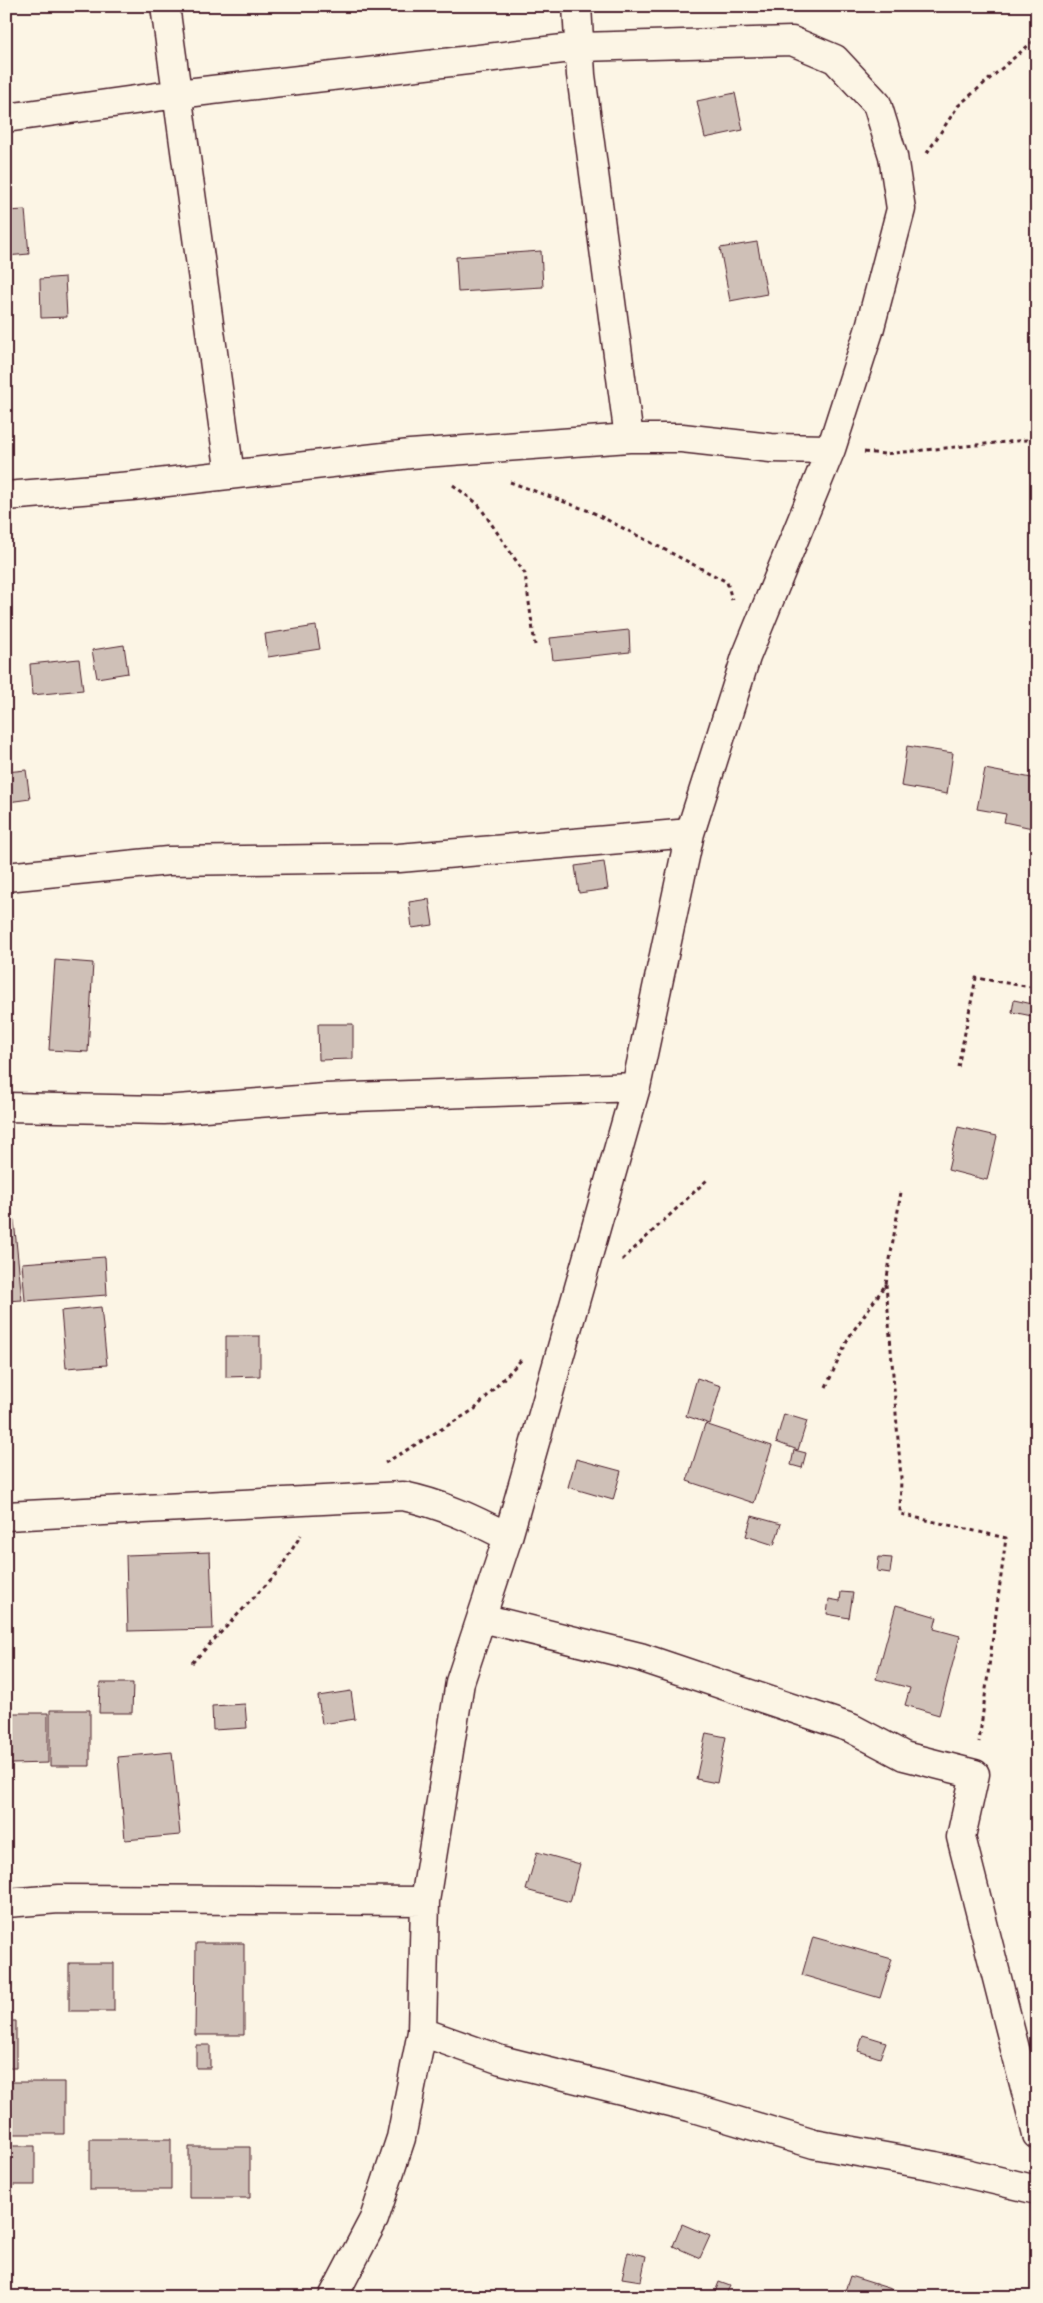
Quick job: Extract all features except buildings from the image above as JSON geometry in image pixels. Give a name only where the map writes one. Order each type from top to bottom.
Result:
[{"type":"street","points":[[165,6],[230,475]]},
{"type":"street","points":[[577,6],[582,75],[629,438]]},
{"type":"street","points":[[6,118],[178,94],[580,47],[792,41],[835,59],[878,104],[894,156],[901,210],[869,332],[831,449],[746,657],[690,833],[636,1087],[508,1537],[460,1682],[425,1901],[422,2032],[401,2138],[374,2219],[339,2293]]},
{"type":"street","points":[[6,496],[132,486],[410,454],[629,438],[682,438],[771,448],[831,449]]},
{"type":"street","points":[[6,877],[168,861],[399,858],[690,833]]},
{"type":"street","points":[[6,1107],[164,1110],[325,1098],[636,1087]]},
{"type":"street","points":[[6,1516],[403,1496],[433,1502],[469,1517],[508,1537]]},
{"type":"street","points":[[482,1618],[640,1657],[851,1728],[904,1756],[975,1774],[961,1838],[1037,2135]]},
{"type":"street","points":[[6,1903],[59,1900],[425,1901]]},
{"type":"street","points":[[422,2032],[501,2060],[690,2107],[814,2144],[935,2166],[1037,2190]]},
{"type":"path","points":[[899,195],[958,106],[1037,38]]},
{"type":"path","points":[[831,449],[884,454],[1037,439]]},
{"type":"path","points":[[410,454],[478,504],[525,574],[535,645]]},
{"type":"path","points":[[503,479],[592,512],[727,582],[732,601]]},
{"type":"path","points":[[958,1067],[976,978],[1037,988]]},
{"type":"path","points":[[616,1266],[707,1180]]},
{"type":"path","points":[[901,1192],[886,1284],[900,1478],[900,1514],[1006,1538],[975,1774]]},
{"type":"path","points":[[826,1386],[849,1338],[886,1284]]},
{"type":"path","points":[[381,1465],[475,1409],[528,1354]]},
{"type":"path","points":[[192,1664],[278,1572],[322,1500]]}]
